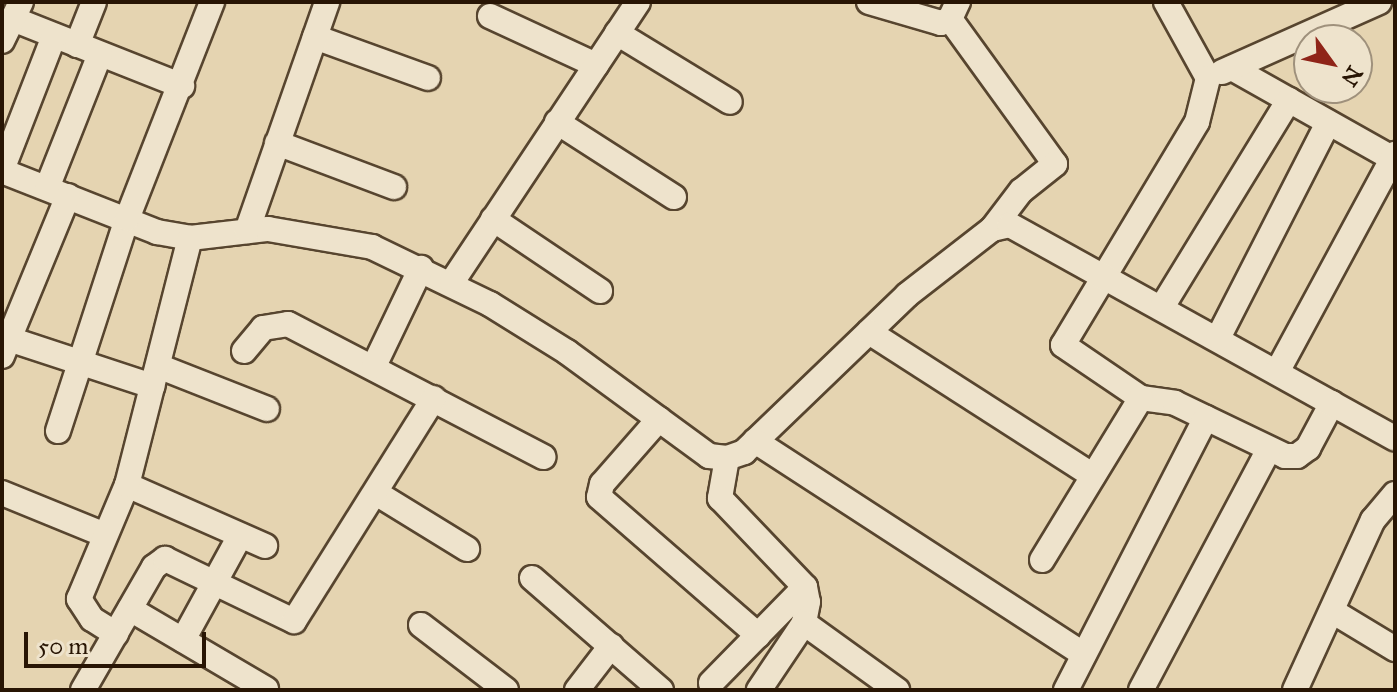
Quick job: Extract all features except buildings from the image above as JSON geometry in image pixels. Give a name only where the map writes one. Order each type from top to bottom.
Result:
[{"type":"street","points":[[94,2],[66,40],[2,170],[127,219],[190,238],[247,231],[319,234],[372,247],[452,282],[567,352],[709,456],[727,458],[755,441],[869,332],[992,229],[1021,191],[1055,164],[954,10],[933,23],[869,2]]},
{"type":"street","points":[[58,431],[127,219],[182,86],[212,2]]},
{"type":"street","points":[[247,231],[327,2]]},
{"type":"street","points":[[452,282],[638,2]]},
{"type":"street","points":[[1166,2],[1208,78],[1197,122],[1063,345],[1141,398],[1175,403],[1268,451],[1297,456],[1308,448],[1332,403]]},
{"type":"street","points":[[1208,78],[1379,2]]},
{"type":"street","points":[[2,41],[17,11],[66,40],[182,86]]},
{"type":"street","points":[[490,16],[596,65]]},
{"type":"street","points":[[617,33],[730,102]]},
{"type":"street","points":[[315,37],[428,78]]},
{"type":"street","points":[[100,54],[5,348],[155,376],[267,409]]},
{"type":"street","points":[[1232,68],[1394,158],[1277,372]]},
{"type":"street","points":[[1162,307],[1289,100]]},
{"type":"street","points":[[557,122],[674,197]]},
{"type":"street","points":[[1218,338],[1328,123]]},
{"type":"street","points":[[277,143],[394,187]]},
{"type":"street","points":[[493,219],[600,291]]},
{"type":"street","points":[[992,229],[1010,225],[1027,231],[1395,438]]},
{"type":"street","points":[[116,634],[92,619],[79,599],[127,485],[190,238]]},
{"type":"street","points":[[374,366],[421,268]]},
{"type":"street","points":[[244,351],[263,328],[288,324],[544,457]]},
{"type":"street","points":[[869,332],[1093,476]]},
{"type":"street","points":[[83,690],[154,567],[165,559],[294,621],[434,398]]},
{"type":"street","points":[[1042,560],[1141,398]]},
{"type":"street","points":[[1066,690],[1206,418]]},
{"type":"street","points":[[659,419],[602,484],[599,497],[758,635]]},
{"type":"street","points":[[755,441],[1084,655]]},
{"type":"street","points":[[1141,690],[1268,451]]},
{"type":"street","points":[[727,458],[720,498],[728,511],[805,587],[804,623],[759,690]]},
{"type":"street","points":[[127,485],[265,546]]},
{"type":"street","points":[[2,493],[105,535]]},
{"type":"street","points":[[376,493],[467,549]]},
{"type":"street","points":[[1295,690],[1373,520],[1395,494]]},
{"type":"street","points":[[183,640],[240,536]]},
{"type":"street","points":[[532,578],[661,690]]},
{"type":"street","points":[[711,683],[805,587]]},
{"type":"street","points":[[130,609],[266,689]]},
{"type":"street","points":[[1332,611],[1395,649]]},
{"type":"street","points":[[804,623],[897,690]]},
{"type":"street","points":[[421,625],[506,690]]},
{"type":"street","points":[[577,690],[611,646]]}]
